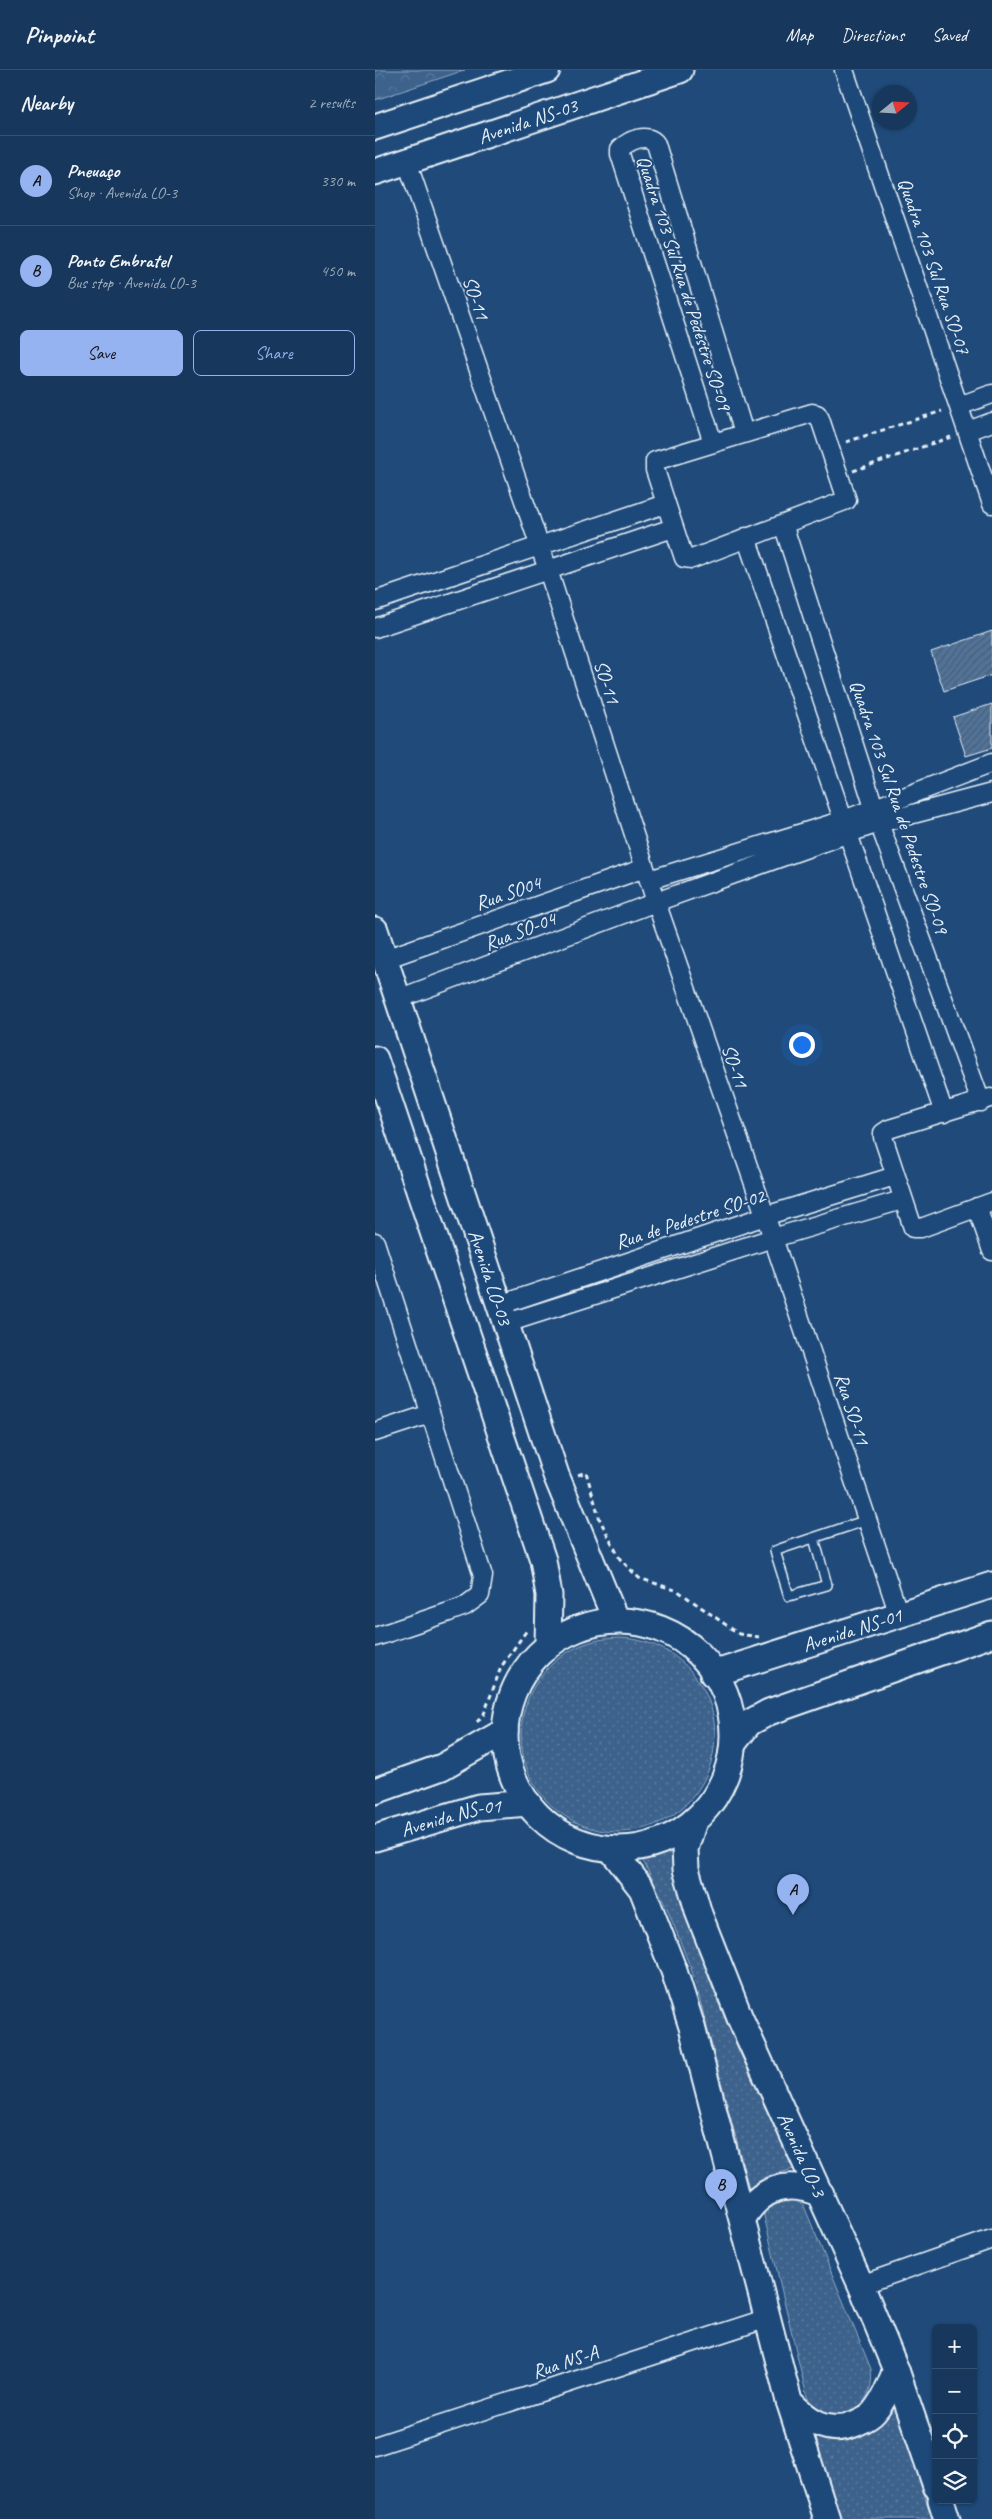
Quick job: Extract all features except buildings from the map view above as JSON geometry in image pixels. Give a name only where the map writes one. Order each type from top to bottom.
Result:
[{"type":"street","name":"Avenida NS-03","points":[[375,127],[547,70]]},
{"type":"street","name":"Avenida NS-03","points":[[375,172],[680,70]]},
{"type":"street","name":"Quadra 103 Sul Rua SO-07","points":[[844,70],[992,504]]},
{"type":"street","name":"Quadra 103 Sul Rua de Pedestre SO-09","points":[[713,443],[621,154],[622,147],[644,137],[651,138],[656,144],[745,433]]},
{"type":"street","name":"SO-11","points":[[407,162],[548,570],[656,902],[765,1216]]},
{"type":"street","points":[[959,406],[992,394]]},
{"type":"street","points":[[812,412],[817,414],[820,419],[831,447],[846,494],[845,501],[688,559],[683,558],[655,470],[655,461],[812,412]]},
{"type":"street","points":[[968,431],[992,422]]},
{"type":"street","points":[[375,601],[665,504]]},
{"type":"street","name":"Quadra 103 Sul Rua de Pedestre SO-09","points":[[783,524],[877,816],[986,1100]]},
{"type":"street","points":[[375,628],[673,528]]},
{"type":"street","points":[[746,537],[847,826],[944,1113]]},
{"type":"street","points":[[847,826],[877,816],[992,762]]},
{"type":"street","points":[[877,816],[992,793]]},
{"type":"street","name":"Rua SO04","points":[[385,959],[647,874],[847,826]]},
{"type":"street","name":"Rua SO-04","points":[[398,999],[656,902],[847,826]]},
{"type":"street","name":"Avenida LO-03","points":[[375,930],[559,1481],[616,1621]]},
{"type":"street","name":"Avenida LO-03","points":[[375,1059],[543,1560],[549,1595],[548,1645]]},
{"type":"street","points":[[986,1100],[883,1133],[909,1223],[914,1228],[921,1228],[984,1205],[992,1251]]},
{"type":"street","name":"Rua de Pedestre SO-02","points":[[503,1314],[765,1216],[895,1176]]},
{"type":"street","points":[[503,1314],[902,1200]]},
{"type":"street","name":"Rua SO-11","points":[[765,1216],[899,1615]]},
{"type":"street","points":[[375,1242],[482,1573],[480,1594],[465,1606],[375,1637]]},
{"type":"street","points":[[375,1432],[430,1414]]},
{"type":"street","name":"Avenida NS-01","points":[[713,1674],[992,1585]]},
{"type":"street","points":[[735,1741],[721,1686],[700,1655],[671,1633],[636,1621],[599,1621],[564,1633],[548,1645],[535,1656],[514,1686],[505,1731],[506,1759],[520,1793],[544,1822],[575,1841],[611,1849],[641,1848],[669,1838],[694,1821],[717,1793],[735,1741],[749,1723],[769,1712],[992,1634]]},
{"type":"street","points":[[375,1791],[442,1767],[505,1731]]},
{"type":"street","name":"Avenida NS-01","points":[[375,1838],[479,1807],[528,1803]]},
{"type":"street","name":"Avenida LO-3","points":[[694,1821],[685,1849],[686,1869],[699,1914],[741,2018],[861,2284],[896,2370],[932,2474]]},
{"type":"street","points":[[611,1849],[643,1889],[692,2027],[789,2401],[827,2519]]},
{"type":"street","points":[[743,2218],[752,2203],[766,2193],[785,2187],[800,2187],[821,2194]]},
{"type":"street","points":[[861,2284],[992,2239]]},
{"type":"street","name":"Rua NS-A","points":[[375,2446],[768,2318]]},
{"type":"street","points":[[789,2401],[804,2417],[820,2426],[833,2428],[848,2427],[872,2414],[883,2399],[896,2370]]},
{"type":"street","points":[[942,2504],[947,2519]]},
{"type":"lane","points":[[814,1538],[828,1582],[825,1586],[789,1596],[775,1551],[867,1520]]},
{"type":"path","points":[[831,447],[959,406]]},
{"type":"path","points":[[840,475],[968,431]]},
{"type":"path","points":[[559,1481],[586,1472],[599,1520],[620,1559],[639,1578],[677,1591],[739,1634],[765,1638]]},
{"type":"path","points":[[471,1728],[484,1714],[501,1667],[524,1636],[531,1623]]},
{"type":"green space","points":[[375,70],[465,70],[375,100]]},
{"type":"green space","points":[[618,1638],[646,1642],[664,1650],[679,1660],[693,1674],[703,1689],[711,1707],[715,1735],[711,1763],[703,1781],[693,1796],[679,1810],[664,1820],[646,1828],[618,1832],[590,1828],[572,1820],[557,1810],[543,1796],[533,1781],[525,1763],[521,1735],[525,1707],[533,1689],[543,1674],[557,1660],[572,1650],[590,1642]]},
{"type":"green space","points":[[672,1845],[696,1939],[715,1995],[736,2045],[794,2169],[768,2176],[749,2188],[693,1974],[667,1908],[640,1855]]},
{"type":"green space","points":[[794,2198],[804,2206],[871,2369],[871,2383],[867,2396],[851,2412],[829,2413],[817,2408],[807,2397],[764,2216],[765,2210],[774,2200]]},
{"type":"green space","points":[[896,2406],[932,2519],[836,2519],[809,2434],[834,2439],[858,2436],[869,2432],[879,2425]]},
{"type":"place","name":"Pneuaço","points":[[793,1915]]},
{"type":"place","name":"Ponto Embratel","points":[[721,2210]]}]
